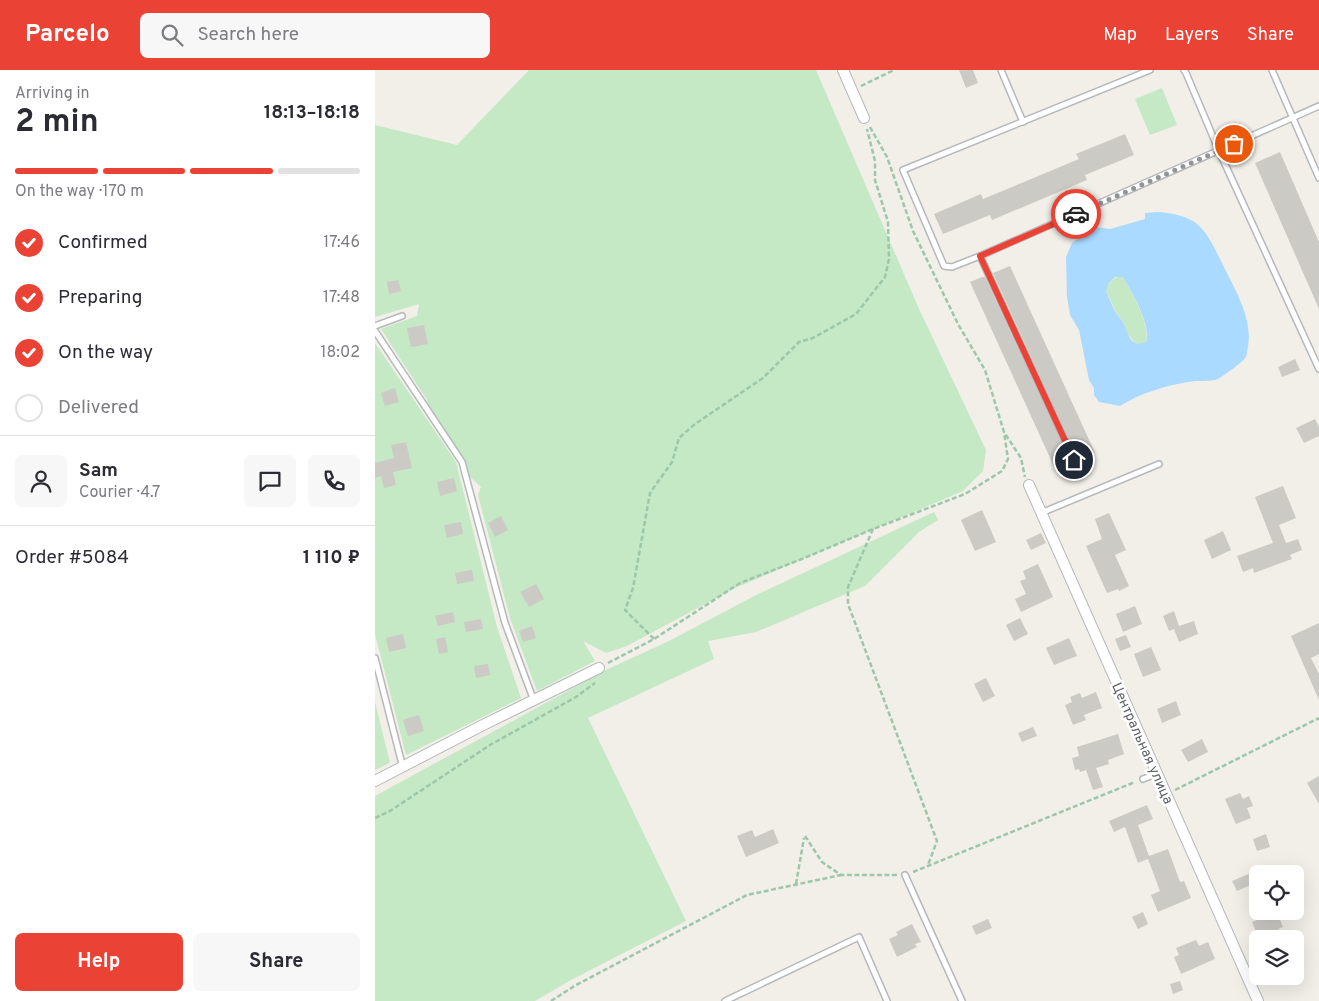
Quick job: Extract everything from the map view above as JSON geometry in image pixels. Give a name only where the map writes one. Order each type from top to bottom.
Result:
[{"type":"street","points":[[843,70],[864,118]]},
{"type":"street","name":"Центральная улица","points":[[1029,485],[1258,1001]]},
{"type":"street","points":[[375,782],[481,726],[604,668]]},
{"type":"lane","points":[[1001,70],[1023,122]]},
{"type":"lane","points":[[1151,70],[903,170],[944,266],[952,268],[1319,106]]},
{"type":"lane","points":[[1184,70],[1319,369]]},
{"type":"lane","points":[[1272,70],[1319,178]]},
{"type":"lane","points":[[980,256],[1074,460]]},
{"type":"lane","points":[[375,326],[402,316]]},
{"type":"lane","points":[[375,331],[463,462],[505,623],[534,701]]},
{"type":"lane","points":[[1041,513],[1159,464]]},
{"type":"lane","points":[[375,658],[403,768]]},
{"type":"lane","points":[[1143,779],[1156,774]]},
{"type":"lane","points":[[905,875],[962,1001]]},
{"type":"lane","points":[[725,1001],[859,937],[887,1001]]},
{"type":"path","points":[[853,90],[893,70]]},
{"type":"path","points":[[604,668],[611,661],[654,639],[740,583],[965,494],[1002,472],[1009,459],[1004,432],[985,370],[958,324],[913,231],[887,157],[864,118]]},
{"type":"path","points":[[654,639],[625,610],[633,588],[650,493],[672,462],[679,438],[695,424],[763,378],[799,342],[813,338],[856,314],[885,277],[889,259],[888,222],[875,180],[875,161],[864,118]]},
{"type":"path","points":[[1004,432],[1021,458],[1025,478],[1029,485]]},
{"type":"path","points":[[873,529],[848,586],[848,604],[937,841],[928,865]]},
{"type":"path","points":[[604,668],[611,661]]},
{"type":"path","points":[[375,818],[391,811],[460,764],[576,697],[600,680]]},
{"type":"path","points":[[1165,795],[1319,718]]},
{"type":"path","points":[[551,1001],[576,985],[747,895],[841,875],[905,875],[1143,779]]},
{"type":"path","points":[[796,884],[805,836],[822,862],[841,875]]},
{"type":"green space","points":[[529,70],[816,70],[919,309],[986,450],[983,471],[963,491],[735,588],[627,646],[606,653],[583,641],[595,661],[537,691],[510,618],[478,495],[481,487],[467,474],[425,411],[427,400],[381,329],[417,316],[419,304],[375,317],[375,125],[457,145]]},
{"type":"green space","points":[[1162,88],[1177,125],[1150,135],[1135,99]]},
{"type":"green space","points":[[1123,276],[1146,327],[1146,342],[1141,344],[1135,343],[1126,332],[1124,323],[1117,314],[1106,291],[1112,280]]},
{"type":"green space","points":[[375,343],[456,462],[497,627],[521,698],[406,755],[375,634]]},
{"type":"green space","points":[[934,512],[938,520],[919,532],[865,586],[756,632],[708,641],[714,659],[588,718],[686,921],[571,980],[535,1001],[375,1001],[375,796],[608,669],[669,641],[758,594]]},
{"type":"green space","points":[[375,702],[390,763],[375,770]]},
{"type":"water","points":[[1157,212],[1183,216],[1206,233],[1243,306],[1249,340],[1246,357],[1237,366],[1218,379],[1192,381],[1161,388],[1136,397],[1120,406],[1099,402],[1094,395],[1094,388],[1089,380],[1079,330],[1070,315],[1067,297],[1066,257],[1072,243],[1095,227],[1110,229],[1145,219],[1145,213]],"holes":[[[1115,277],[1123,277],[1135,299],[1146,327],[1146,342],[1140,344],[1130,338],[1106,291],[1109,283]]]},
{"type":"building","points":[[959,70],[973,70],[978,83],[966,88]]},
{"type":"building","points":[[1125,134],[1134,155],[1085,175],[1087,180],[992,220],[990,215],[943,234],[934,214],[981,194],[983,199],[1079,159],[1076,154]]},
{"type":"building","points":[[1280,152],[1319,242],[1319,309],[1255,163]]},
{"type":"building","points":[[1010,266],[1095,453],[1078,460],[993,273]]},
{"type":"building","points":[[985,277],[1072,464],[1056,471],[970,282]]},
{"type":"building","points":[[398,280],[401,291],[389,294],[387,282]]},
{"type":"building","points":[[424,325],[428,344],[411,347],[407,328]]},
{"type":"building","points":[[1295,359],[1300,370],[1282,377],[1278,367]]},
{"type":"building","points":[[395,388],[399,402],[385,406],[381,393]]},
{"type":"building","points":[[1315,419],[1319,427],[1319,436],[1304,443],[1296,428]]},
{"type":"building","points":[[406,442],[412,468],[393,472],[396,485],[384,488],[381,476],[375,478],[375,463],[394,458],[391,445]]},
{"type":"building","points":[[454,478],[457,491],[440,496],[437,482]]},
{"type":"building","points":[[1283,486],[1296,518],[1279,525],[1286,543],[1298,539],[1302,550],[1290,555],[1292,559],[1254,573],[1253,568],[1243,572],[1237,556],[1273,543],[1255,497]]},
{"type":"building","points":[[982,510],[996,542],[975,551],[961,520]]},
{"type":"building","points":[[1109,513],[1126,550],[1115,555],[1129,586],[1119,591],[1118,589],[1107,593],[1086,546],[1102,539],[1095,519]]},
{"type":"building","points":[[501,516],[508,530],[495,537],[488,523]]},
{"type":"building","points":[[461,522],[463,534],[447,538],[444,525]]},
{"type":"building","points":[[1223,531],[1231,550],[1212,559],[1204,540]]},
{"type":"building","points":[[1041,533],[1046,543],[1031,550],[1026,540]]},
{"type":"building","points":[[1038,564],[1053,597],[1021,612],[1015,599],[1026,594],[1020,581],[1026,579],[1023,571]]},
{"type":"building","points":[[472,570],[474,581],[457,584],[455,573]]},
{"type":"building","points":[[536,584],[544,599],[529,607],[520,592]]},
{"type":"building","points":[[1135,606],[1142,624],[1123,632],[1116,614]]},
{"type":"building","points":[[1174,611],[1179,626],[1194,621],[1198,634],[1179,642],[1174,629],[1169,631],[1163,616]]},
{"type":"building","points":[[453,612],[455,622],[438,626],[435,616]]},
{"type":"building","points":[[1020,618],[1028,634],[1014,641],[1006,625]]},
{"type":"building","points":[[481,619],[483,629],[466,632],[464,622]]},
{"type":"building","points":[[1319,623],[1319,654],[1311,658],[1319,674],[1319,700],[1291,636]]},
{"type":"building","points":[[532,626],[536,638],[523,642],[519,631]]},
{"type":"building","points":[[403,634],[406,648],[389,652],[386,638]]},
{"type":"building","points":[[1126,635],[1131,647],[1120,651],[1115,639]]},
{"type":"building","points":[[445,637],[448,652],[439,654],[436,639]]},
{"type":"building","points":[[1069,638],[1077,656],[1054,665],[1046,648]]},
{"type":"building","points":[[1151,647],[1161,670],[1143,677],[1134,654]]},
{"type":"building","points":[[488,664],[490,675],[476,678],[474,666]]},
{"type":"building","points":[[986,678],[995,696],[983,702],[974,684]]},
{"type":"building","points":[[1096,692],[1102,708],[1084,715],[1086,720],[1073,725],[1065,705],[1072,702],[1070,697],[1080,693],[1082,698]]},
{"type":"building","points":[[1176,701],[1181,715],[1162,723],[1157,709]]},
{"type":"building","points":[[419,715],[424,731],[408,736],[403,720]]},
{"type":"building","points":[[1033,727],[1037,736],[1022,742],[1018,733]]},
{"type":"building","points":[[1118,734],[1124,754],[1108,760],[1109,764],[1096,768],[1103,787],[1093,790],[1086,770],[1080,772],[1079,769],[1075,770],[1072,758],[1079,756],[1077,747]]},
{"type":"building","points":[[1202,739],[1208,752],[1188,762],[1181,750]]},
{"type":"building","points":[[1319,776],[1319,804],[1307,783]]},
{"type":"building","points":[[1240,793],[1243,799],[1249,796],[1253,806],[1247,808],[1251,818],[1236,824],[1225,799]]},
{"type":"building","points":[[1147,805],[1153,819],[1138,825],[1149,856],[1168,849],[1180,882],[1184,881],[1191,898],[1158,912],[1151,895],[1160,891],[1148,859],[1138,863],[1125,827],[1114,832],[1109,821]]},
{"type":"building","points":[[773,829],[779,843],[746,857],[737,836],[752,830],[755,837]]},
{"type":"building","points":[[1266,834],[1270,847],[1257,851],[1253,839]]},
{"type":"building","points":[[1249,874],[1249,886],[1237,891],[1232,881]]},
{"type":"building","points":[[1143,912],[1148,924],[1138,929],[1132,917]]},
{"type":"building","points":[[988,919],[992,928],[976,935],[972,926]]},
{"type":"building","points":[[1257,920],[1280,920],[1283,927],[1278,930],[1255,930],[1252,922]]},
{"type":"building","points":[[912,924],[921,942],[915,944],[917,947],[897,957],[889,939],[898,935],[896,932]]},
{"type":"building","points":[[1196,940],[1199,946],[1208,942],[1215,959],[1181,974],[1174,957],[1179,955],[1176,948]]},
{"type":"building","points":[[1180,981],[1183,990],[1173,994],[1170,984]]},
{"type":"way so far","points":[[1076,214],[1234,144]]},
{"type":"route","points":[[1074,460],[980,256],[1076,214]]}]
